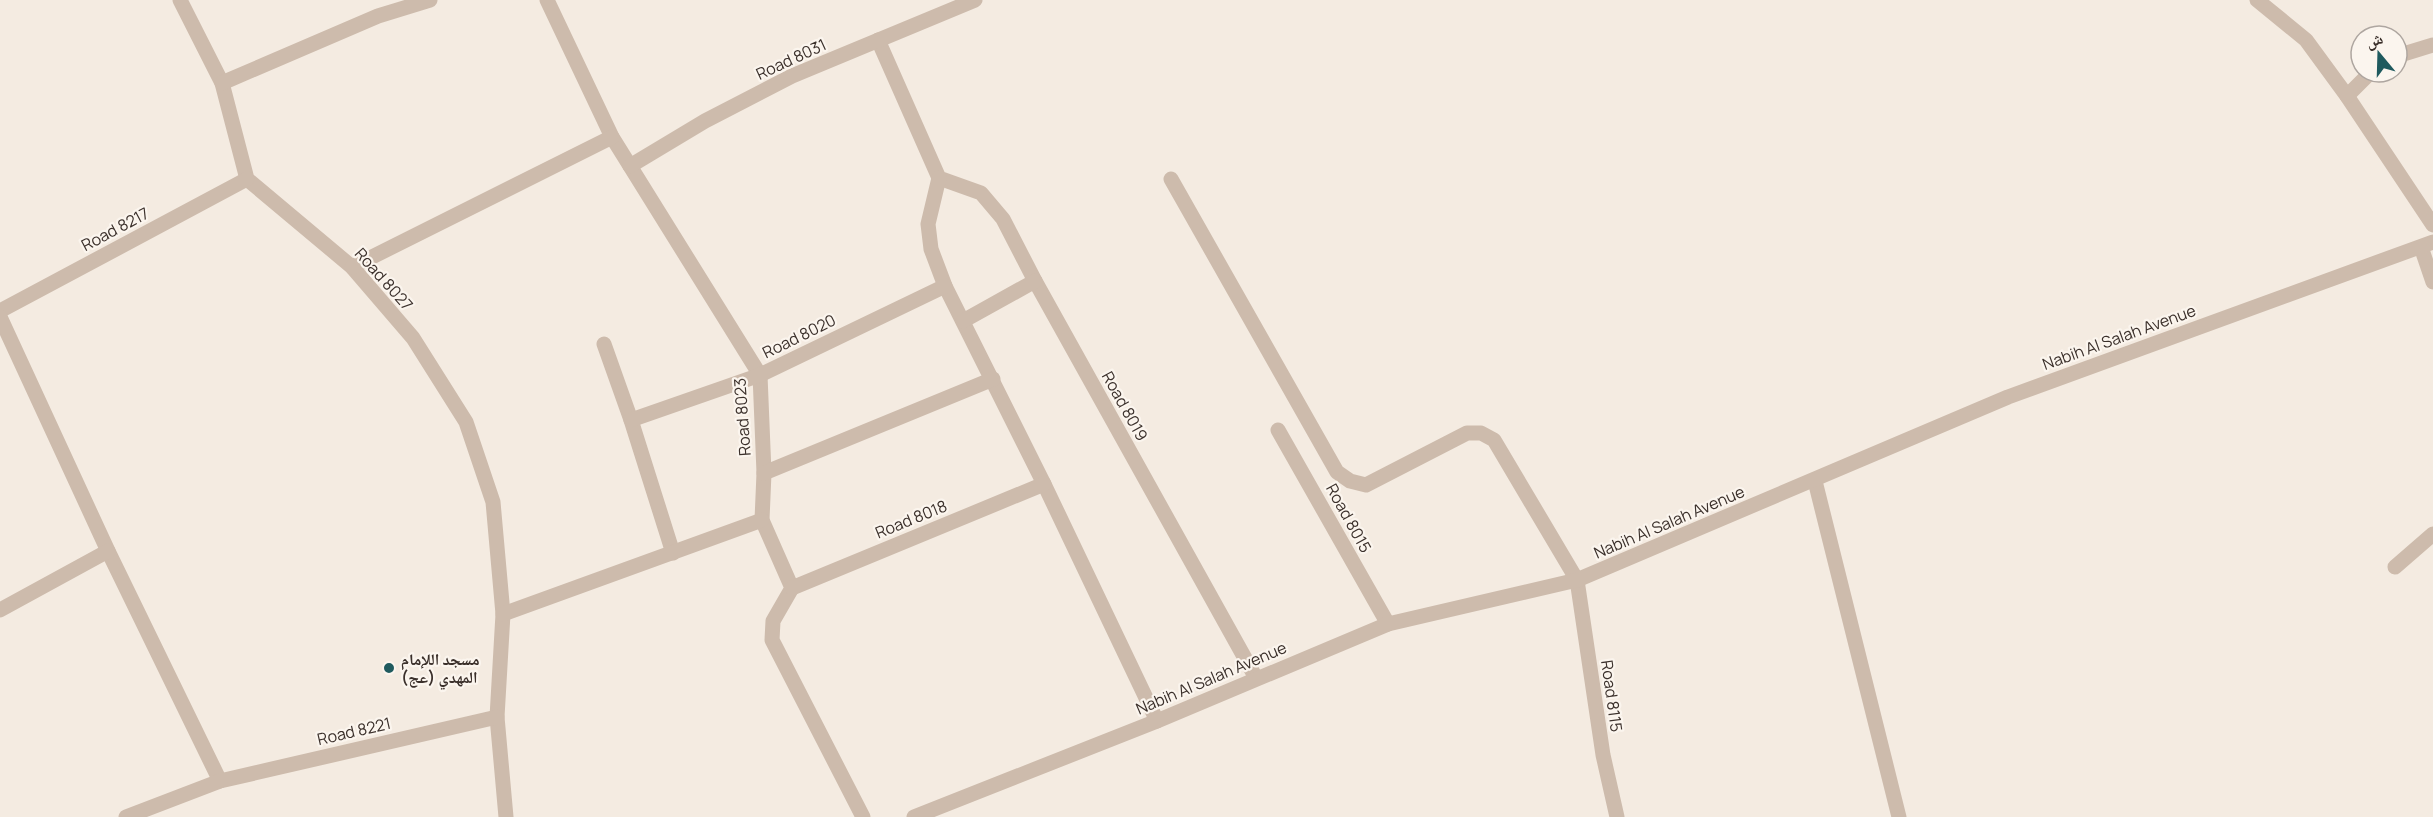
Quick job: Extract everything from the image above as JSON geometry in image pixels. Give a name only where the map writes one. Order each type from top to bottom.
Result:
[{"type":"street","points":[[180,0],[222,83],[247,179]]},
{"type":"street","points":[[222,83],[378,16],[430,0]]},
{"type":"street","name":"Road 8023","points":[[547,0],[612,137],[760,375],[764,473],[762,520],[792,588]]},
{"type":"street","name":"Road 8031","points":[[630,166],[705,121],[792,76],[975,0]]},
{"type":"street","points":[[2257,0],[2306,40],[2347,96],[2433,225]]},
{"type":"street","points":[[878,40],[939,178],[928,224],[932,249],[945,286],[993,379],[1157,722]]},
{"type":"street","points":[[2409,52],[2433,45]]},
{"type":"street","points":[[2347,96],[2359,84]]},
{"type":"street","points":[[352,267],[612,137]]},
{"type":"street","name":"Road 8019","points":[[939,178],[981,193],[1003,219],[1035,281],[1256,678]]},
{"type":"street","name":"Road 8027","points":[[247,179],[352,267],[413,338],[466,422],[493,502],[503,614],[496,717],[506,817]]},
{"type":"street","name":"Road 8217","points":[[0,311],[247,179]]},
{"type":"street","points":[[1171,179],[1337,472],[1350,481],[1366,485],[1467,433],[1481,433],[1494,440],[1576,580]]},
{"type":"street","points":[[2427,245],[2433,282]]},
{"type":"street","name":"Nabih Al Salah Avenue","points":[[914,817],[1157,722],[1256,678],[1388,624],[1576,580],[1815,481],[2008,397],[2427,245]]},
{"type":"street","points":[[963,321],[1035,281]]},
{"type":"street","name":"Road 8020","points":[[631,420],[760,375],[945,286]]},
{"type":"street","points":[[0,317],[108,551],[220,780]]},
{"type":"street","points":[[604,344],[631,420],[673,553]]},
{"type":"street","points":[[764,473],[993,379]]},
{"type":"street","name":"Road 8015","points":[[1278,430],[1388,624]]},
{"type":"street","points":[[1815,481],[1899,817]]},
{"type":"street","name":"Road 8018","points":[[792,588],[1044,484]]},
{"type":"street","points":[[503,614],[762,520]]},
{"type":"street","points":[[2395,567],[2433,534]]},
{"type":"street","points":[[0,610],[108,551]]},
{"type":"street","name":"Road 8115","points":[[1576,580],[1603,755],[1617,817]]},
{"type":"street","points":[[792,588],[773,621],[772,640],[863,817]]},
{"type":"street","name":"Road 8221","points":[[126,817],[220,780],[496,717]]},
{"type":"place","name":"مسجد اللإمام المهدي (عج)","points":[[389,668]]}]
